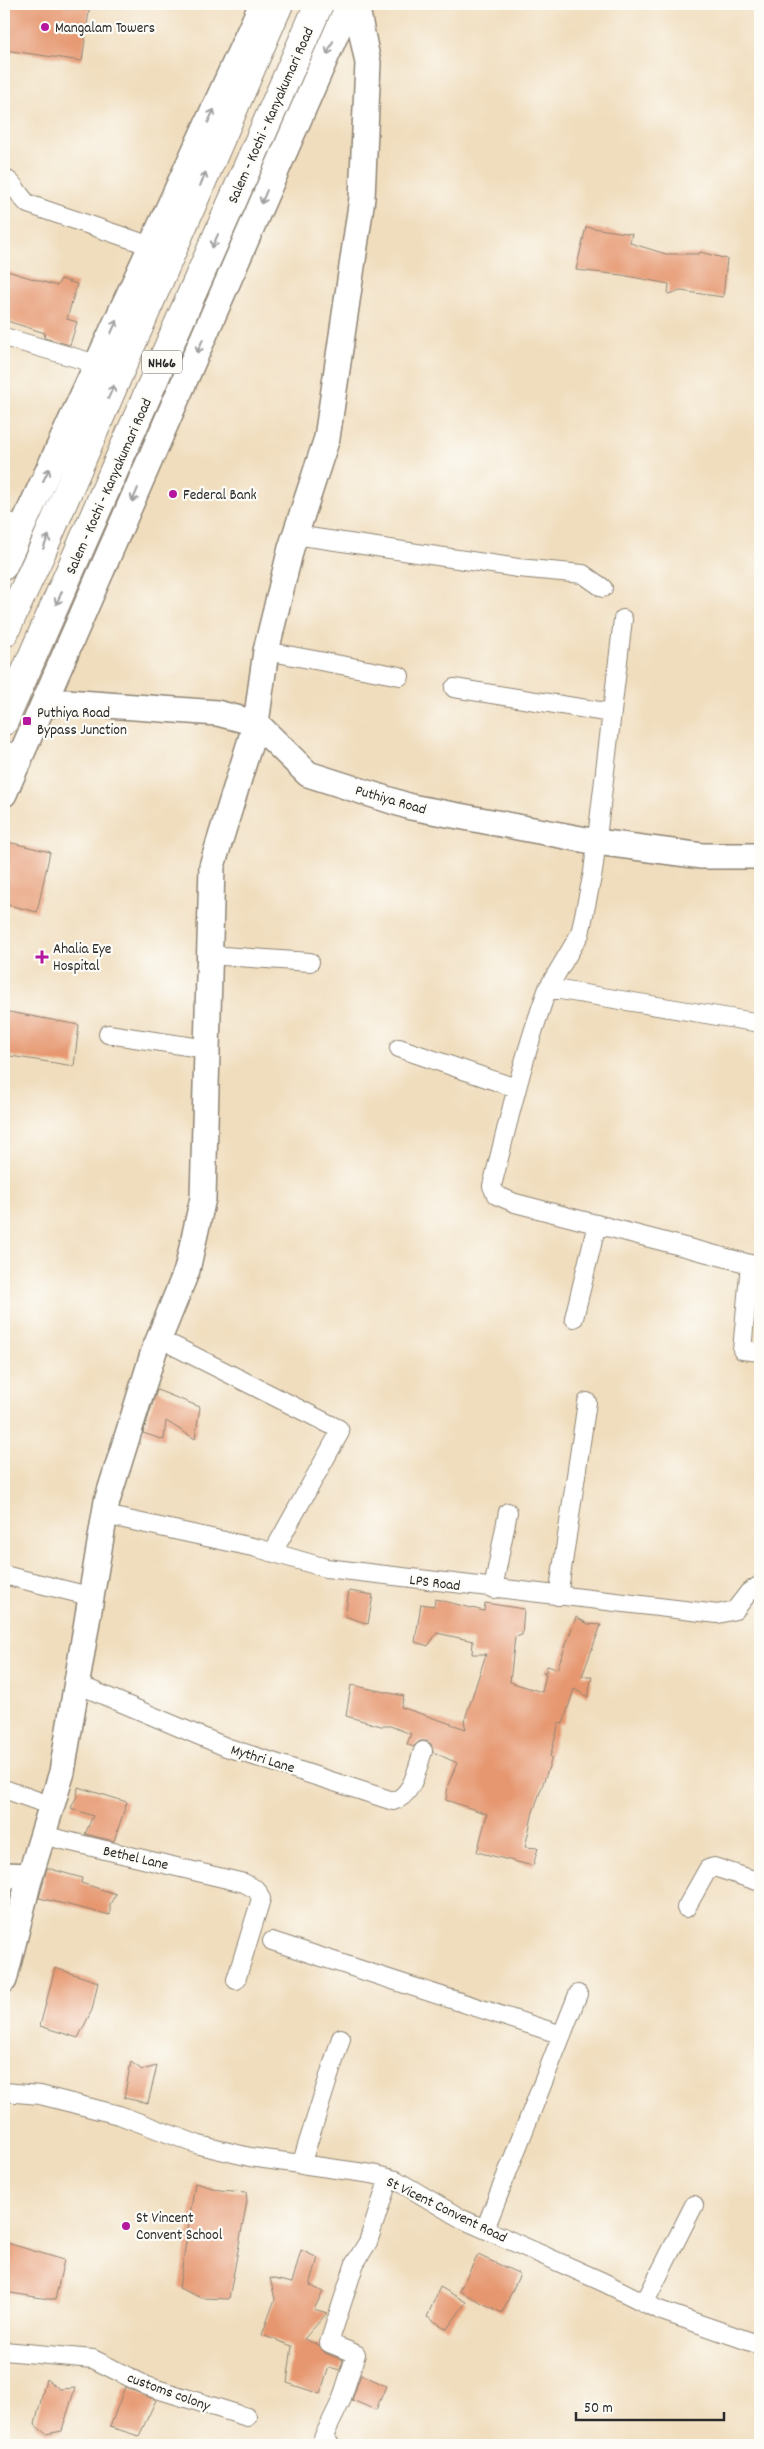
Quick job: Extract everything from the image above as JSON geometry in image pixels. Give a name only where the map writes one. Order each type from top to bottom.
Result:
[{"type":"highway","name":"NH66","points":[[4,634],[46,542],[278,4]]},
{"type":"highway","name":"Salem - Kochi - Kanyakumari Road","points":[[4,721],[316,5]]},
{"type":"street","points":[[4,567],[13,524],[97,364],[262,4]]},
{"type":"street","points":[[4,794],[11,758],[43,706],[349,4]]},
{"type":"street","points":[[4,1980],[30,1876],[62,1772],[93,1597],[107,1501],[154,1351],[187,1270],[203,1198],[212,866],[256,723],[266,651],[295,535],[328,438],[362,198],[368,63],[356,4]]},
{"type":"street","points":[[4,178],[14,186],[16,193],[28,204],[151,246]]},
{"type":"street","points":[[4,337],[97,364]]},
{"type":"street","points":[[295,535],[518,568],[583,574],[603,588]]},
{"type":"street","points":[[623,619],[597,842],[580,934],[548,988],[528,1043],[492,1186],[496,1195],[515,1203],[750,1264],[742,1350],[760,1352]]},
{"type":"street","points":[[266,651],[400,676]]},
{"type":"street","points":[[454,688],[612,713]]},
{"type":"street","points":[[43,706],[66,702],[217,713],[256,723]]},
{"type":"street","name":"Puthiya Road","points":[[256,723],[308,774],[411,807],[597,842],[702,856],[760,856]]},
{"type":"street","points":[[210,955],[310,962]]},
{"type":"street","points":[[548,988],[760,1023]]},
{"type":"street","points":[[108,1034],[207,1049]]},
{"type":"street","points":[[399,1048],[516,1088]]},
{"type":"street","points":[[574,1318],[597,1224]]},
{"type":"street","points":[[174,1346],[339,1429],[340,1432],[273,1552]]},
{"type":"street","points":[[558,1596],[587,1402]]},
{"type":"street","points":[[493,1589],[508,1512]]},
{"type":"street","name":"LPS Road","points":[[105,1515],[273,1552],[326,1568],[718,1614],[735,1610],[749,1592],[760,1585]]},
{"type":"street","points":[[4,1575],[93,1597]]},
{"type":"street","name":"Mythri Lane","points":[[78,1684],[226,1747],[393,1801],[401,1799],[408,1792],[423,1751]]},
{"type":"street","points":[[4,1789],[52,1806]]},
{"type":"street","name":"Bethel Lane","points":[[42,1835],[230,1879],[244,1883],[257,1890],[261,1899],[236,1980]]},
{"type":"street","points":[[686,1908],[708,1869],[714,1867],[760,1882]]},
{"type":"street","points":[[4,1875],[30,1876]]},
{"type":"street","points":[[272,1941],[562,2035]]},
{"type":"street","points":[[485,2229],[578,1994]]},
{"type":"street","points":[[301,2165],[341,2038]]},
{"type":"street","name":"St Vicent Convent Road","points":[[4,2092],[40,2095],[119,2116],[199,2145],[250,2157],[389,2178],[485,2229],[659,2310],[760,2345]]},
{"type":"street","points":[[328,2445],[329,2443],[323,2438],[340,2401],[356,2354],[329,2343],[356,2263],[368,2242],[389,2178]]},
{"type":"street","points":[[645,2302],[694,2205]]},
{"type":"street","name":"customs colony","points":[[4,2351],[93,2359],[147,2386],[247,2417]]},
{"type":"building","name":"Mangalam Towers","points":[[4,4],[90,4],[82,61],[4,50]]},
{"type":"building","points":[[586,227],[632,234],[630,243],[666,254],[699,254],[700,252],[727,259],[723,297],[681,291],[668,294],[669,284],[622,275],[576,270]]},
{"type":"building","points":[[4,270],[57,286],[61,279],[77,284],[67,319],[77,322],[70,345],[44,338],[45,333],[4,320]]},
{"type":"building","points":[[4,841],[50,852],[37,912],[4,904]]},
{"type":"building","points":[[4,1011],[79,1025],[74,1066],[4,1055]]},
{"type":"building","points":[[157,1390],[200,1407],[195,1439],[166,1421],[164,1440],[143,1433]]},
{"type":"building","points":[[349,1591],[373,1595],[368,1624],[345,1616]]},
{"type":"building","points":[[435,1599],[484,1611],[485,1603],[524,1609],[522,1635],[515,1637],[510,1682],[542,1692],[546,1674],[542,1672],[546,1672],[547,1666],[557,1669],[576,1617],[588,1624],[601,1625],[582,1676],[592,1676],[588,1697],[574,1689],[563,1724],[559,1723],[550,1757],[552,1758],[533,1812],[525,1847],[538,1848],[533,1866],[477,1852],[487,1814],[446,1800],[448,1785],[457,1763],[433,1752],[431,1744],[427,1741],[420,1741],[413,1747],[407,1744],[411,1734],[390,1726],[381,1726],[346,1716],[351,1685],[404,1696],[401,1707],[466,1729],[464,1722],[486,1654],[472,1654],[473,1641],[437,1633],[428,1646],[415,1642],[421,1604],[434,1606]]},
{"type":"building","points":[[78,1787],[127,1802],[114,1841],[85,1834],[93,1816],[71,1808],[77,1796]]},
{"type":"building","points":[[47,1868],[82,1878],[81,1883],[116,1894],[110,1904],[110,1915],[39,1898]]},
{"type":"building","points":[[55,1968],[98,1982],[92,2010],[78,2038],[40,2026]]},
{"type":"building","points":[[131,2062],[142,2070],[157,2066],[148,2103],[124,2098]]},
{"type":"building","points":[[195,2183],[220,2190],[246,2192],[247,2201],[229,2299],[202,2298],[179,2288]]},
{"type":"building","points":[[4,2242],[64,2260],[55,2300],[4,2292]]},
{"type":"building","points":[[301,2250],[318,2258],[310,2285],[323,2292],[314,2309],[327,2313],[304,2339],[319,2345],[325,2353],[343,2360],[340,2370],[329,2367],[320,2394],[287,2383],[292,2346],[262,2335],[275,2299],[270,2278],[292,2283]]},
{"type":"building","points":[[478,2255],[520,2274],[502,2313],[459,2291]]},
{"type":"building","points":[[440,2287],[466,2302],[447,2329],[427,2317]]},
{"type":"building","points":[[361,2374],[386,2386],[376,2410],[352,2400]]},
{"type":"building","points":[[46,2379],[60,2389],[75,2388],[62,2431],[46,2434],[35,2425]]},
{"type":"building","points":[[125,2387],[156,2400],[139,2436],[110,2427]]},
{"type":"place","name":"Mangalam Towers","points":[[45,27]]},
{"type":"place","name":"Federal Bank","points":[[173,494]]},
{"type":"place","name":"Puthiya Road Bypass Junction","points":[[27,721]]},
{"type":"place","name":"Ahalia Eye Hospital","points":[[42,957]]},
{"type":"place","name":"St Vincent Convent School","points":[[126,2226]]}]
